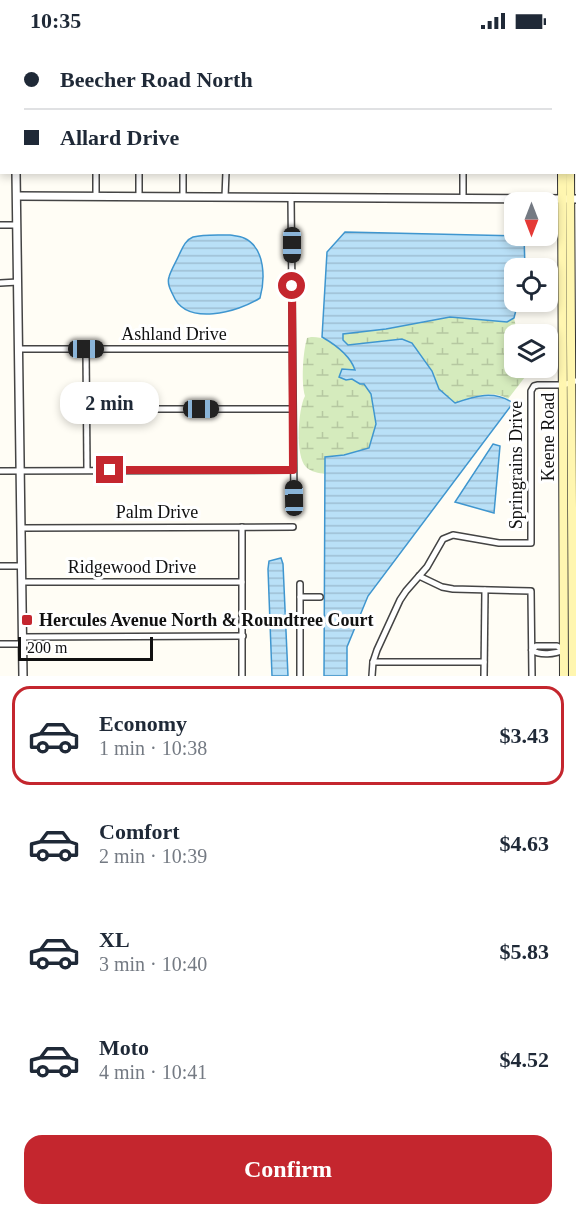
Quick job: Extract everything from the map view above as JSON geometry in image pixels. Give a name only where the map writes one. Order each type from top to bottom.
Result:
[{"type":"main road","points":[[564,174],[569,199]]},
{"type":"main road","points":[[569,199],[570,174]]},
{"type":"main road","name":"Keene Road","points":[[565,674],[574,385],[569,199]]},
{"type":"main road","name":"Keene Road","points":[[569,199],[563,385],[571,501],[573,676]]},
{"type":"street","points":[[16,174],[23,676]]},
{"type":"street","points":[[96,174],[96,196]]},
{"type":"street","points":[[139,174],[139,196]]},
{"type":"street","points":[[183,174],[183,196]]},
{"type":"street","points":[[225,196],[226,174]]},
{"type":"street","points":[[463,174],[463,197]]},
{"type":"street","points":[[17,196],[569,199]]},
{"type":"street","points":[[291,197],[294,498]]},
{"type":"street","points":[[0,225],[17,225]]},
{"type":"street","points":[[0,283],[18,282]]},
{"type":"street","name":"Ashland Drive","points":[[19,349],[292,349]]},
{"type":"street","points":[[86,349],[87,470]]},
{"type":"street","name":"Springrains Drive","points":[[372,676],[373,662],[400,600],[427,567],[440,543],[447,536],[500,543],[531,543],[531,391],[538,385],[563,385]]},
{"type":"street","points":[[563,385],[574,385]]},
{"type":"street","points":[[86,409],[293,409]]},
{"type":"street","points":[[0,471],[293,470]]},
{"type":"street","points":[[242,527],[243,676]]},
{"type":"street","name":"Palm Drive","points":[[21,528],[292,527]]},
{"type":"street","points":[[0,566],[22,566]]},
{"type":"street","points":[[419,576],[453,590],[531,591],[532,676]]},
{"type":"street","name":"Ridgewood Drive","points":[[22,582],[242,582]]},
{"type":"street","points":[[300,584],[300,676]]},
{"type":"street","points":[[484,590],[484,676]]},
{"type":"street","points":[[300,597],[320,597]]},
{"type":"street","points":[[0,644],[23,641],[243,636]]},
{"type":"street","points":[[531,650],[537,654],[557,653],[564,650]]},
{"type":"street","points":[[373,662],[484,662]]},
{"type":"green space","points":[[450,317],[507,321],[514,318],[515,324],[504,324],[504,378],[524,378],[508,399],[489,394],[474,396],[455,403],[439,389],[432,371],[402,339],[347,345],[343,340],[343,334],[386,329]]},
{"type":"green space","points":[[307,338],[325,339],[344,352],[356,371],[352,379],[360,384],[364,383],[371,394],[376,424],[369,448],[344,455],[325,457],[325,474],[306,467],[300,453],[299,421],[305,396],[304,351]]},
{"type":"water","points":[[345,232],[504,236],[504,246],[524,246],[525,258],[504,258],[504,312],[516,312],[514,318],[507,322],[450,317],[386,329],[343,334],[343,340],[348,345],[402,339],[412,343],[432,371],[439,389],[455,403],[477,396],[492,395],[513,403],[368,596],[347,647],[347,676],[324,676],[325,457],[344,455],[369,448],[376,424],[371,394],[364,384],[339,377],[342,369],[355,370],[350,360],[322,337],[327,252]]},
{"type":"water","points":[[239,236],[251,243],[260,257],[263,282],[260,298],[226,312],[200,314],[189,311],[180,305],[168,282],[183,247],[193,237]]},
{"type":"water","points":[[493,444],[500,446],[494,513],[455,502]]},
{"type":"water","points":[[281,558],[288,676],[272,676],[268,569],[269,561]]},
{"type":"place","name":"Hercules Avenue North & Roundtree Court","points":[[27,620]]},
{"type":"route","points":[[110,470],[293,470],[292,286]]}]
